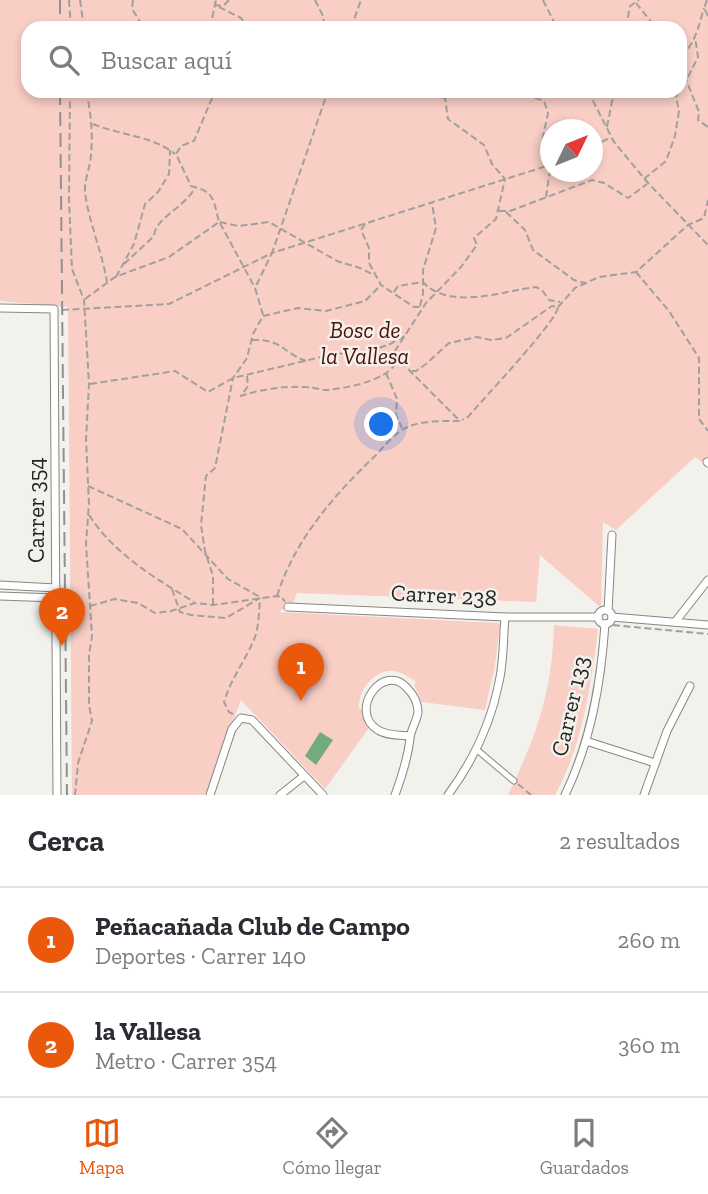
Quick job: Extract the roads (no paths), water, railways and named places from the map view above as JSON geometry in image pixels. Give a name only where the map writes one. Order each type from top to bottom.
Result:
[{"type":"street","name":"Carrer 354","points":[[0,308],[54,309],[58,795]]},
{"type":"street","name":"Carrer 133","points":[[565,795],[586,741],[596,700],[609,619],[612,535]]},
{"type":"street","points":[[675,622],[708,580]]},
{"type":"street","points":[[0,585],[56,588]]},
{"type":"street","points":[[0,596],[56,598]]},
{"type":"street","name":"Carrer 238","points":[[288,607],[505,617],[598,617],[599,621],[609,619]]},
{"type":"street","points":[[448,795],[463,774],[486,729],[500,680],[505,617]]},
{"type":"street","points":[[609,619],[708,625]]},
{"type":"street","points":[[395,795],[407,760],[410,736],[418,710],[413,694],[404,683],[391,680],[378,684],[365,704],[371,723],[379,731],[410,736]]},
{"type":"street","points":[[644,795],[667,731],[690,685]]},
{"type":"street","points":[[211,795],[232,729],[241,718],[252,720],[323,795]]},
{"type":"street","points":[[586,741],[655,763]]},
{"type":"street","points":[[476,749],[514,781]]},
{"type":"street","points":[[280,795],[304,776]]},
{"type":"railway","points":[[60,0],[60,21]]},
{"type":"railway","points":[[60,98],[67,795]]},
{"type":"place","name":"la Vallesa","points":[[62,646]]},
{"type":"place","name":"Peñacañada Club de Campo","points":[[301,701]]},
{"type":"park label","name":"Bosc de la Vallesa","points":[[365,343]]}]
